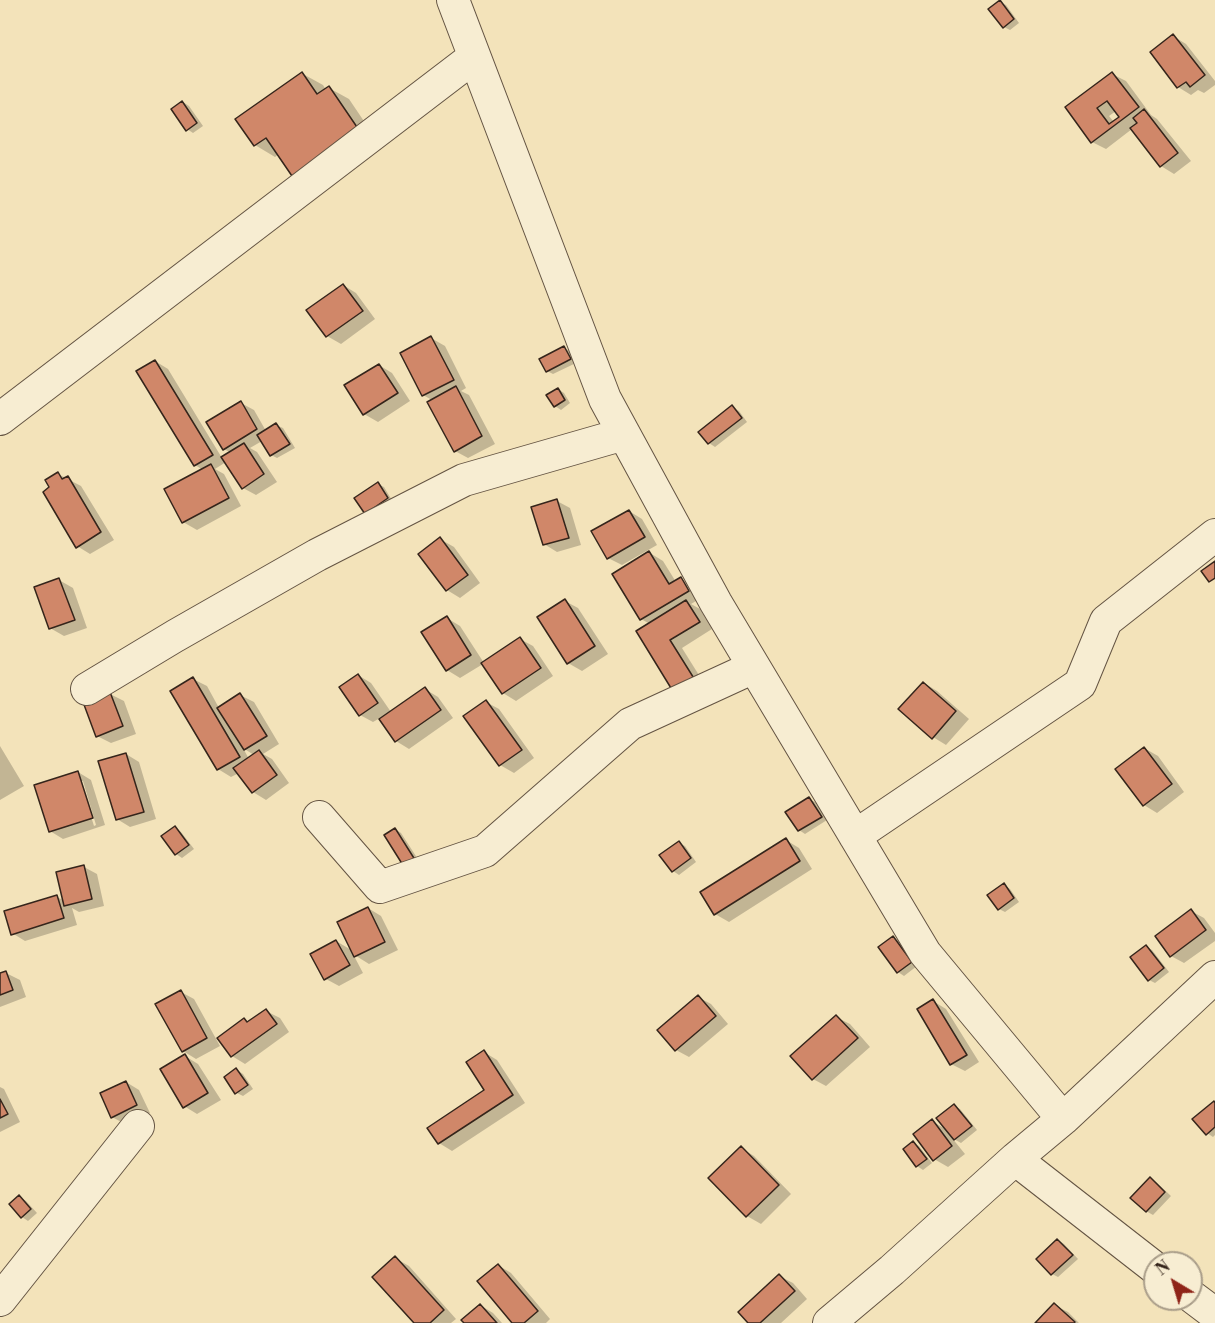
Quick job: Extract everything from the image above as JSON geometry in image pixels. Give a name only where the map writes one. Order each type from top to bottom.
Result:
[{"type":"street","points":[[453,0],[605,399],[716,603],[925,953],[1063,1119]]},
{"type":"street","points":[[0,419],[474,57]]},
{"type":"street","points":[[87,689],[317,555],[464,480],[624,434]]},
{"type":"street","points":[[855,836],[1080,684],[1106,621],[1215,535]]},
{"type":"street","points":[[319,817],[380,887],[485,851],[630,724],[754,667]]},
{"type":"street","points":[[829,1323],[1063,1119],[1215,977]]},
{"type":"street","points":[[0,1300],[138,1126]]},
{"type":"street","points":[[1015,1159],[1143,1259]]},
{"type":"building","points":[[1000,0],[1014,19],[1003,28],[988,9]]},
{"type":"building","points":[[1173,34],[1205,75],[1190,87],[1186,82],[1177,88],[1150,52]]},
{"type":"building","points":[[302,72],[317,94],[329,86],[359,130],[292,176],[266,138],[254,146],[235,119]]},
{"type":"building","points":[[1112,72],[1139,107],[1091,143],[1065,107]],"holes":[[[1107,101],[1119,117],[1109,124],[1097,108]]]},
{"type":"building","points":[[182,101],[197,123],[186,131],[171,109]]},
{"type":"building","points":[[1144,109],[1178,153],[1160,167],[1130,128],[1137,123],[1133,118]]},
{"type":"building","points":[[343,284],[363,311],[326,337],[306,310]]},
{"type":"building","points":[[431,336],[454,380],[422,396],[400,353]]},
{"type":"building","points":[[564,346],[571,359],[546,372],[539,359]]},
{"type":"building","points":[[155,360],[213,455],[194,466],[136,371]]},
{"type":"building","points":[[379,364],[398,393],[363,415],[344,385]]},
{"type":"building","points":[[456,386],[482,436],[454,452],[427,402]]},
{"type":"building","points":[[558,388],[565,400],[554,407],[546,395]]},
{"type":"building","points":[[241,401],[257,429],[223,450],[206,422]]},
{"type":"building","points":[[732,405],[742,418],[708,444],[698,432]]},
{"type":"building","points":[[276,423],[290,444],[270,456],[257,435]]},
{"type":"building","points":[[244,443],[264,474],[242,489],[221,457]]},
{"type":"building","points":[[211,464],[229,498],[182,523],[164,489]]},
{"type":"building","points":[[58,472],[62,479],[68,476],[101,532],[76,548],[43,492],[49,487],[45,480]]},
{"type":"building","points":[[378,482],[388,498],[365,514],[354,498]]},
{"type":"building","points":[[557,499],[569,538],[543,545],[531,507]]},
{"type":"building","points":[[629,510],[645,537],[607,559],[591,531]]},
{"type":"building","points":[[440,537],[468,575],[446,591],[418,554]]},
{"type":"building","points":[[649,551],[669,584],[681,577],[689,591],[640,620],[612,574]]},
{"type":"building","points":[[1215,561],[1215,578],[1209,582],[1201,571]]},
{"type":"building","points":[[59,578],[75,620],[49,629],[34,587]]},
{"type":"building","points":[[565,599],[595,646],[567,664],[537,617]]},
{"type":"building","points":[[686,600],[700,622],[670,640],[695,680],[674,693],[636,631]]},
{"type":"building","points":[[447,616],[471,655],[446,671],[421,632]]},
{"type":"building","points":[[520,637],[541,668],[502,694],[481,663]]},
{"type":"building","points":[[358,674],[378,703],[359,716],[339,687]]},
{"type":"building","points":[[193,677],[240,757],[217,770],[170,691]]},
{"type":"building","points":[[923,682],[956,711],[932,739],[898,709]]},
{"type":"building","points":[[425,687],[441,710],[395,742],[379,719]]},
{"type":"building","points":[[110,692],[123,726],[96,737],[83,702]]},
{"type":"building","points":[[240,693],[267,736],[244,750],[217,708]]},
{"type":"building","points":[[486,700],[522,750],[499,766],[463,716]]},
{"type":"building","points":[[1144,747],[1172,784],[1143,806],[1115,769]]},
{"type":"building","points":[[259,750],[277,775],[252,793],[233,768]]},
{"type":"building","points":[[126,753],[144,812],[116,820],[98,761]]},
{"type":"building","points":[[78,771],[93,818],[49,832],[34,785]]},
{"type":"building","points":[[809,797],[822,817],[798,831],[785,812]]},
{"type":"building","points":[[175,826],[189,845],[175,855],[161,836]]},
{"type":"building","points":[[395,828],[417,863],[406,870],[384,835]]},
{"type":"building","points":[[786,838],[800,861],[714,915],[700,892]]},
{"type":"building","points":[[679,841],[691,858],[672,872],[659,855]]},
{"type":"building","points":[[84,865],[92,899],[64,906],[56,872]]},
{"type":"building","points":[[1004,883],[1014,898],[998,910],[987,895]]},
{"type":"building","points":[[57,895],[64,918],[11,935],[4,911]]},
{"type":"building","points":[[368,907],[385,942],[354,957],[337,922]]},
{"type":"building","points":[[1191,909],[1206,930],[1170,957],[1155,936]]},
{"type":"building","points":[[893,936],[912,962],[897,973],[878,947]]},
{"type":"building","points":[[336,940],[350,965],[324,980],[310,954]]},
{"type":"building","points":[[1146,945],[1164,968],[1148,981],[1130,957]]},
{"type":"building","points":[[6,971],[13,990],[0,995],[0,973]]},
{"type":"building","points":[[181,990],[207,1038],[182,1052],[155,1004]]},
{"type":"building","points":[[698,995],[716,1016],[675,1051],[657,1030]]},
{"type":"building","points":[[933,999],[967,1055],[950,1065],[917,1009]]},
{"type":"building","points":[[266,1009],[277,1024],[231,1057],[217,1038],[244,1018],[247,1022]]},
{"type":"building","points":[[836,1015],[858,1038],[812,1080],[790,1056]]},
{"type":"building","points":[[484,1050],[513,1095],[438,1144],[427,1128],[484,1090],[466,1062]]},
{"type":"building","points":[[185,1054],[208,1093],[183,1108],[160,1069]]},
{"type":"building","points":[[236,1068],[248,1085],[235,1094],[224,1077]]},
{"type":"building","points":[[126,1081],[137,1105],[111,1118],[100,1093]]},
{"type":"building","points":[[0,1099],[8,1114],[0,1118]]},
{"type":"building","points":[[1214,1101],[1215,1127],[1206,1135],[1192,1119]]},
{"type":"building","points":[[954,1104],[972,1126],[954,1140],[936,1118]]},
{"type":"building","points":[[932,1119],[952,1146],[933,1161],[913,1134]]},
{"type":"building","points":[[913,1141],[927,1159],[916,1167],[903,1149]]},
{"type":"building","points":[[741,1146],[779,1185],[746,1217],[708,1178]]},
{"type":"building","points":[[1150,1177],[1165,1192],[1146,1212],[1130,1198]]},
{"type":"building","points":[[19,1195],[31,1209],[21,1218],[9,1204]]},
{"type":"building","points":[[1057,1239],[1073,1255],[1051,1275],[1036,1259]]},
{"type":"building","points":[[395,1256],[444,1310],[430,1323],[414,1323],[372,1277]]},
{"type":"building","points":[[498,1264],[538,1311],[524,1323],[512,1323],[477,1281]]},
{"type":"building","points":[[779,1274],[795,1291],[760,1323],[748,1323],[738,1312]]},
{"type":"building","points":[[1054,1303],[1075,1322],[1035,1323]]},
{"type":"building","points":[[480,1304],[497,1323],[464,1323],[461,1320]]}]
